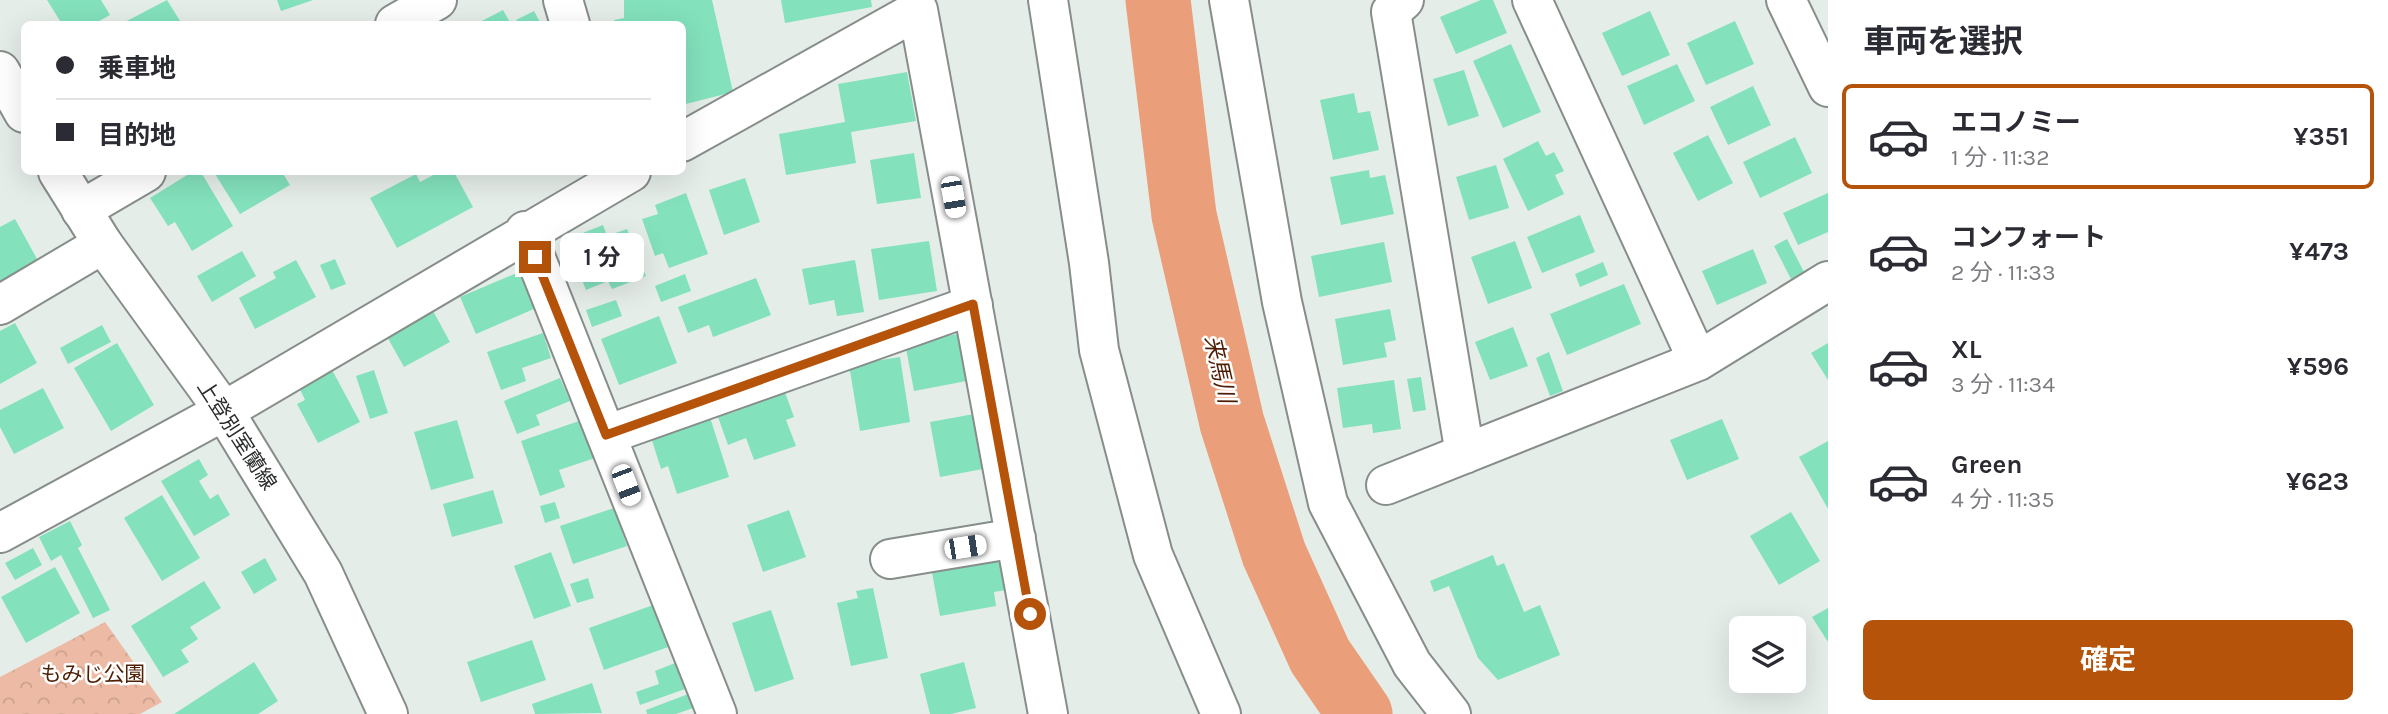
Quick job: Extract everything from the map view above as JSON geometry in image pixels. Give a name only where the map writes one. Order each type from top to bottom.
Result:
[{"type":"street","points":[[400,21],[436,0]]},
{"type":"street","points":[[563,0],[569,21]]},
{"type":"street","points":[[1048,0],[1089,263],[1099,350],[1153,555],[1221,714]]},
{"type":"street","points":[[1229,0],[1282,302],[1328,503],[1412,664],[1451,714]]},
{"type":"street","points":[[1404,0],[1391,12],[1465,454]]},
{"type":"street","points":[[1532,0],[1698,361]]},
{"type":"street","points":[[1786,0],[1828,87]]},
{"type":"street","points":[[686,140],[918,10],[1048,714]]},
{"type":"street","name":"上登別室蘭線","points":[[60,175],[103,244],[224,411],[324,573],[388,714]]},
{"type":"street","points":[[80,210],[141,175]]},
{"type":"street","points":[[0,533],[224,411],[620,175]]},
{"type":"street","points":[[525,231],[717,714]]},
{"type":"street","points":[[0,305],[103,244]]},
{"type":"street","points":[[1386,485],[1698,361],[1828,281]]},
{"type":"street","points":[[606,435],[973,304]]},
{"type":"street","points":[[890,559],[1016,538]]},
{"type":"green space","name":"もみじ公園","points":[[105,622],[162,702],[140,714],[0,714],[0,677]]},
{"type":"building","points":[[47,0],[101,0],[110,15],[99,21],[60,21]]},
{"type":"building","points":[[167,0],[180,21],[127,21]]},
{"type":"building","points":[[277,0],[313,0],[281,11]]},
{"type":"building","points":[[624,0],[712,0],[733,92],[686,104],[686,21],[614,21],[624,18]]},
{"type":"building","points":[[781,0],[871,0],[872,7],[785,23]]},
{"type":"building","points":[[1481,0],[1493,0],[1507,33],[1456,54],[1440,17]]},
{"type":"building","points":[[503,10],[509,21],[482,21]]},
{"type":"building","points":[[534,11],[539,21],[517,21]]},
{"type":"building","points":[[1650,11],[1670,55],[1622,76],[1602,33]]},
{"type":"building","points":[[1735,21],[1754,64],[1706,85],[1687,43]]},
{"type":"building","points":[[1511,44],[1541,112],[1503,128],[1473,61]]},
{"type":"building","points":[[1677,64],[1695,101],[1644,125],[1627,86]]},
{"type":"building","points":[[1464,70],[1479,116],[1448,126],[1433,79]]},
{"type":"building","points":[[907,72],[916,121],[851,132],[856,163],[786,175],[779,134],[845,122],[838,84]]},
{"type":"building","points":[[1753,86],[1771,125],[1728,145],[1710,107]]},
{"type":"building","points":[[1354,93],[1358,113],[1370,111],[1379,150],[1333,160],[1320,100]]},
{"type":"building","points":[[1708,135],[1733,183],[1698,201],[1673,153]]},
{"type":"building","points":[[1795,137],[1812,173],[1760,198],[1743,162]]},
{"type":"building","points":[[1538,141],[1546,156],[1554,152],[1564,171],[1555,175],[1564,194],[1528,211],[1503,159]]},
{"type":"building","points":[[914,153],[921,198],[877,204],[870,160]]},
{"type":"building","points":[[1496,165],[1509,208],[1469,220],[1456,177]]},
{"type":"building","points":[[1369,170],[1370,178],[1385,175],[1394,214],[1341,225],[1330,177]]},
{"type":"building","points":[[187,175],[203,175],[233,226],[192,251],[175,222],[168,226],[150,198]]},
{"type":"building","points":[[216,175],[284,175],[290,185],[240,214]]},
{"type":"building","points":[[414,175],[420,182],[433,175],[456,175],[473,207],[397,248],[370,198]]},
{"type":"building","points":[[745,178],[760,222],[724,235],[709,190]]},
{"type":"building","points":[[686,193],[708,254],[669,268],[663,253],[655,256],[642,219],[658,214],[655,205]]},
{"type":"building","points":[[1828,193],[1828,232],[1798,245],[1783,213]]},
{"type":"building","points":[[1580,215],[1595,252],[1542,273],[1527,237]]},
{"type":"building","points":[[15,219],[42,268],[0,291],[0,227]]},
{"type":"building","points":[[603,225],[607,236],[627,229],[646,276],[612,289],[608,281],[586,290],[571,253],[580,249],[575,236]]},
{"type":"building","points":[[1787,239],[1804,272],[1791,279],[1774,246]]},
{"type":"building","points":[[929,241],[937,291],[879,300],[871,249]]},
{"type":"building","points":[[1515,241],[1532,288],[1488,304],[1471,257]]},
{"type":"building","points":[[1384,242],[1392,282],[1319,297],[1311,256]]},
{"type":"building","points":[[1753,249],[1767,283],[1717,305],[1702,271]]},
{"type":"building","points":[[242,251],[256,276],[212,302],[197,276]]},
{"type":"building","points":[[335,259],[346,284],[331,290],[320,265]]},
{"type":"building","points":[[296,260],[316,297],[255,329],[239,298],[276,278],[273,272]]},
{"type":"building","points":[[855,260],[864,312],[837,316],[834,300],[809,305],[802,269]]},
{"type":"building","points":[[1603,262],[1608,275],[1580,287],[1575,274]]},
{"type":"building","points":[[519,272],[536,308],[476,334],[460,297]]},
{"type":"building","points":[[685,274],[691,291],[661,302],[655,286]]},
{"type":"building","points":[[756,278],[771,315],[713,337],[709,325],[688,333],[678,307]]},
{"type":"building","points":[[1624,284],[1641,324],[1567,355],[1550,314]]},
{"type":"building","points":[[616,300],[622,316],[592,327],[586,310]]},
{"type":"building","points":[[432,309],[450,342],[404,367],[386,335]]},
{"type":"building","points":[[1390,309],[1396,340],[1384,343],[1387,357],[1343,365],[1335,319]]},
{"type":"building","points":[[659,316],[677,363],[619,385],[601,339]]},
{"type":"building","points":[[15,323],[37,363],[0,384],[0,331]]},
{"type":"building","points":[[102,325],[111,342],[68,364],[60,348]]},
{"type":"building","points":[[1513,327],[1528,366],[1490,380],[1475,342]]},
{"type":"building","points":[[543,333],[551,358],[522,368],[526,381],[501,390],[487,352]]},
{"type":"building","points":[[964,333],[972,380],[914,391],[905,343]]},
{"type":"building","points":[[117,343],[154,405],[111,431],[74,368]]},
{"type":"building","points":[[1828,343],[1828,380],[1811,353]]},
{"type":"building","points":[[1549,352],[1563,391],[1550,396],[1536,358]]},
{"type":"building","points":[[900,357],[910,422],[860,431],[849,365]]},
{"type":"building","points":[[331,368],[360,422],[318,443],[297,404],[305,400],[298,385]]},
{"type":"building","points":[[374,370],[388,413],[370,419],[356,376]]},
{"type":"building","points":[[1421,377],[1426,410],[1413,412],[1407,379]]},
{"type":"building","points":[[560,378],[570,401],[536,415],[540,425],[517,434],[504,401]]},
{"type":"building","points":[[1394,380],[1401,429],[1373,433],[1372,424],[1343,428],[1337,388]]},
{"type":"building","points":[[783,387],[794,417],[786,420],[796,446],[754,460],[746,438],[728,445],[718,417],[737,411],[735,404]]},
{"type":"building","points":[[43,388],[64,428],[14,454],[0,427],[0,410]]},
{"type":"building","points":[[709,414],[729,477],[677,494],[668,466],[661,469],[650,434]]},
{"type":"building","points":[[974,414],[983,469],[940,477],[930,422]]},
{"type":"building","points":[[1722,419],[1739,459],[1687,480],[1670,440]]},
{"type":"building","points":[[457,420],[474,478],[431,490],[414,432]]},
{"type":"building","points":[[582,420],[595,458],[559,470],[565,487],[540,496],[521,441]]},
{"type":"building","points":[[1828,441],[1828,509],[1799,457]]},
{"type":"building","points":[[199,459],[208,475],[199,481],[210,499],[218,494],[230,515],[194,536],[161,481]]},
{"type":"building","points":[[493,490],[503,523],[452,537],[443,504]]},
{"type":"building","points":[[162,495],[200,558],[162,581],[124,518]]},
{"type":"building","points":[[555,502],[560,518],[545,523],[540,506]]},
{"type":"building","points":[[614,508],[627,546],[573,564],[560,526]]},
{"type":"building","points":[[789,510],[806,557],[763,572],[747,525]]},
{"type":"building","points":[[1791,512],[1820,561],[1779,585],[1750,536]]},
{"type":"building","points":[[70,521],[82,545],[78,548],[110,610],[93,618],[61,555],[51,561],[39,537]]},
{"type":"building","points":[[33,548],[42,565],[15,580],[5,563]]},
{"type":"building","points":[[551,552],[571,606],[534,619],[514,566]]},
{"type":"building","points":[[1000,555],[1006,590],[994,592],[996,606],[940,616],[931,567]]},
{"type":"building","points":[[1493,555],[1497,566],[1504,563],[1524,612],[1540,605],[1560,655],[1498,680],[1478,658],[1449,586],[1434,592],[1430,581]]},
{"type":"building","points":[[265,558],[277,580],[254,594],[241,572]]},
{"type":"building","points":[[55,567],[80,613],[26,643],[1,597]]},
{"type":"building","points":[[588,578],[594,598],[577,603],[570,584]]},
{"type":"building","points":[[204,581],[221,608],[190,627],[198,639],[181,650],[189,662],[163,677],[131,626]]},
{"type":"building","points":[[873,588],[888,658],[851,666],[837,603],[858,598],[856,591]]},
{"type":"building","points":[[656,604],[671,646],[604,670],[589,628]]},
{"type":"building","points":[[1828,608],[1828,642],[1812,617]]},
{"type":"building","points":[[771,610],[794,679],[755,692],[732,623]]},
{"type":"building","points":[[532,640],[546,680],[481,702],[467,662]]},
{"type":"building","points":[[254,662],[278,701],[258,714],[174,714]]},
{"type":"building","points":[[964,662],[976,708],[951,714],[930,714],[920,674]]},
{"type":"building","points":[[675,663],[685,689],[640,705],[636,692],[659,684],[655,671]]},
{"type":"building","points":[[592,683],[602,713],[535,714],[532,704]]},
{"type":"building","points":[[691,693],[696,707],[676,714],[647,714],[646,710]]},
{"type":"waterway","name":"来馬川","points":[[1158,0],[1184,215],[1232,423],[1274,554],[1320,656],[1360,714]]},
{"type":"route","points":[[535,257],[606,435],[973,304],[1030,614]]}]
